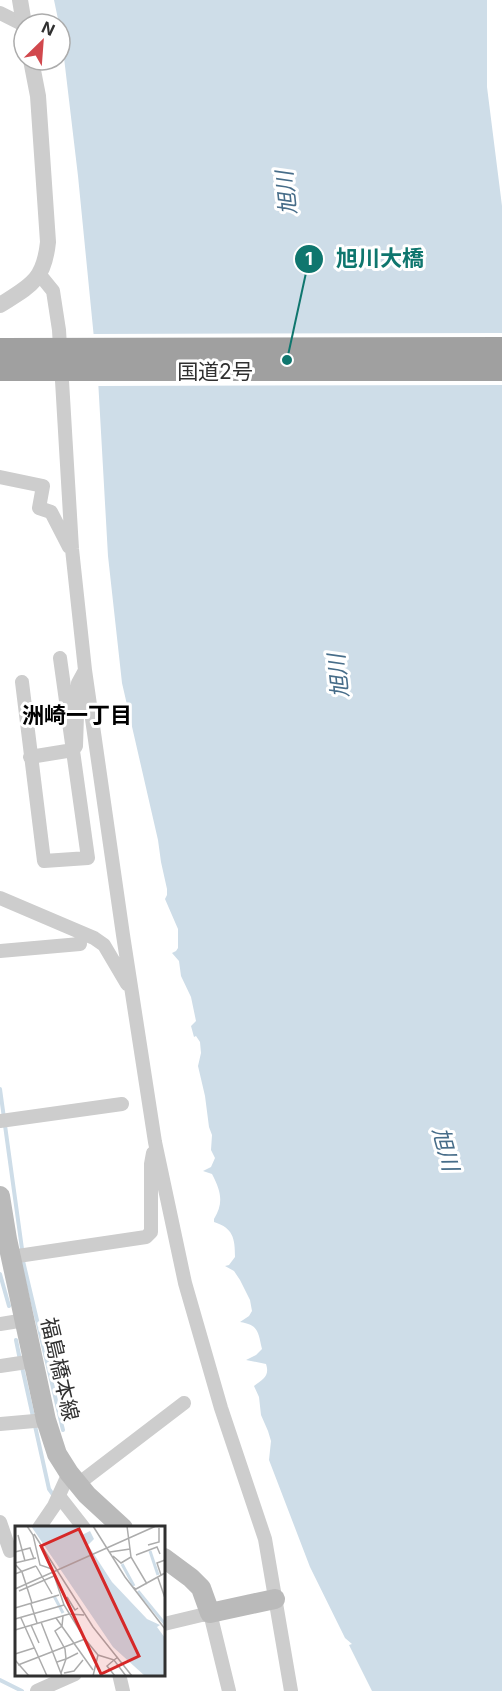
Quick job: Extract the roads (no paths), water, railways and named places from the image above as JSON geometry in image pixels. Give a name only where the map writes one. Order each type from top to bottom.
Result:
[{"type":"highway","name":"国道2号","points":[[0,349],[502,348]]},
{"type":"highway","name":"国道2号","points":[[0,370],[502,370]]},
{"type":"main road","name":"福島橋本線","points":[[0,1196],[6,1245],[24,1320],[25,1362],[38,1421],[57,1454],[87,1495],[122,1526]]},
{"type":"main road","points":[[165,1559],[201,1588],[210,1613],[275,1599]]},
{"type":"street","points":[[0,305],[28,287],[40,274],[45,264],[48,242],[38,96],[33,72]]},
{"type":"street","points":[[40,274],[53,291],[59,330],[72,549],[85,670],[155,1143],[185,1283],[221,1408],[265,1539],[291,1691]]},
{"type":"street","points":[[0,477],[43,486],[39,508],[51,512],[67,544],[72,549]]},
{"type":"street","points":[[22,682],[44,861],[88,858],[60,658]]},
{"type":"street","points":[[30,757],[73,750],[76,746],[78,683],[85,670]]},
{"type":"street","points":[[0,898],[94,938],[104,945],[133,994]]},
{"type":"street","points":[[0,951],[80,944]]},
{"type":"street","points":[[2,1121],[122,1104]]},
{"type":"street","points":[[6,1245],[146,1237],[151,1232],[151,1164],[155,1143]]},
{"type":"street","points":[[0,1324],[24,1320]]},
{"type":"street","points":[[0,1366],[25,1362]]},
{"type":"street","points":[[40,1526],[74,1478],[184,1403]]},
{"type":"street","points":[[0,1424],[38,1421]]},
{"type":"street","points":[[57,1499],[83,1526]]},
{"type":"street","points":[[0,1522],[9,1552]]},
{"type":"street","points":[[165,1624],[210,1613],[229,1691]]},
{"type":"street","points":[[37,1691],[71,1676]]},
{"type":"street","points":[[119,1676],[123,1691]]},
{"type":"water","name":"旭川","points":[[54,0],[487,0],[487,87],[502,206],[502,1691],[372,1691],[349,1645],[352,1644],[345,1638],[310,1567],[269,1460],[271,1441],[261,1415],[259,1397],[254,1386],[265,1377],[267,1368],[266,1364],[246,1360],[262,1349],[260,1338],[254,1327],[240,1322],[252,1311],[250,1300],[234,1271],[225,1266],[229,1265],[235,1257],[233,1239],[225,1227],[214,1222],[220,1202],[218,1186],[212,1174],[203,1171],[211,1167],[215,1158],[211,1150],[212,1135],[198,1066],[201,1053],[200,1042],[196,1036],[194,1037],[191,1026],[196,1021],[191,997],[181,976],[179,961],[172,953],[178,948],[178,929],[165,899],[167,889],[158,840],[122,683],[108,556],[98,379],[66,72],[72,72],[72,12],[56,12]]},
{"type":"waterway","points":[[0,1089],[22,1249]]},
{"type":"waterway","points":[[23,1261],[63,1430]]},
{"type":"waterway","points":[[0,1274],[9,1306]]},
{"type":"waterway","points":[[16,1340],[20,1360]]},
{"type":"waterway","points":[[22,1367],[49,1489],[54,1496]]},
{"type":"waterway","points":[[0,1680],[22,1691]]},
{"type":"place","name":"旭川大橋","points":[[287,360]]},
{"type":"district","name":"洲崎一丁目","points":[[77,715]]}]
